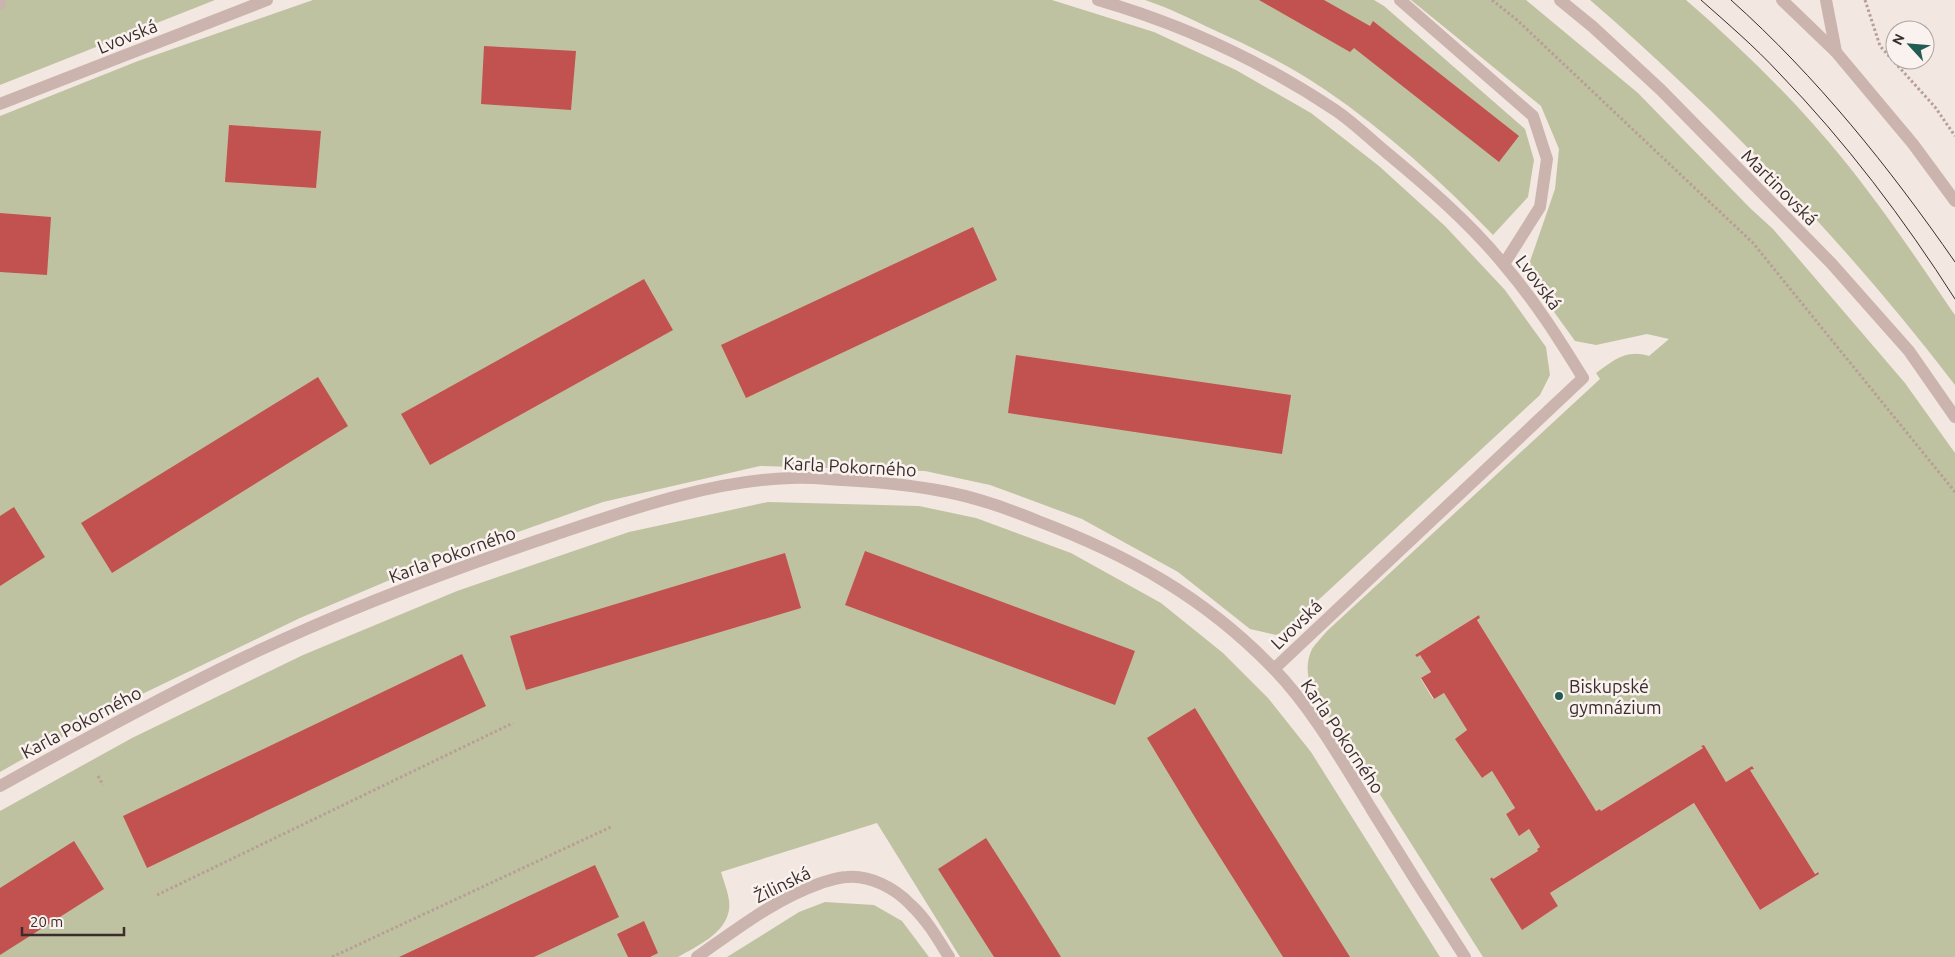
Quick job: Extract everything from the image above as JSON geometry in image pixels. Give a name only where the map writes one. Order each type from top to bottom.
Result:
[{"type":"street","name":"Lvovská","points":[[0,104],[267,0]]},
{"type":"street","name":"Lvovská","points":[[1098,0],[1169,24],[1227,50],[1282,78],[1336,111],[1413,175],[1466,224],[1504,264],[1549,323],[1583,378],[1274,669]]},
{"type":"street","points":[[1400,0],[1533,116],[1547,159],[1540,208],[1504,264]]},
{"type":"street","name":"Martinovská","points":[[1560,0],[1593,27],[1661,90],[1831,263],[1908,352],[1955,417]]},
{"type":"street","points":[[1782,0],[1836,52],[1913,144],[1955,201]]},
{"type":"street","points":[[1826,0],[1836,52]]},
{"type":"street","name":"Karla Pokorného","points":[[0,786],[251,654],[425,580],[590,523],[670,498],[754,481],[791,478],[884,483],[950,492],[1008,509],[1079,536],[1136,563],[1187,594],[1233,630],[1274,669],[1330,741],[1465,957]]},
{"type":"street","name":"Žilinská","points":[[697,957],[770,907],[798,891],[846,876],[873,881],[899,894],[911,904],[932,930],[949,957]]},
{"type":"path","points":[[1492,0],[1517,20],[1753,244],[1955,492]]},
{"type":"path","points":[[1865,0],[1880,46],[1934,107],[1955,136]]},
{"type":"path","points":[[157,895],[513,723]]},
{"type":"path","points":[[98,776],[103,785]]},
{"type":"path","points":[[332,957],[613,826]]},
{"type":"green space","points":[[0,0],[215,0],[0,85]]},
{"type":"green space","points":[[313,0],[1052,0],[1154,32],[1236,70],[1311,113],[1379,166],[1445,226],[1505,290],[1546,347],[1550,375],[1540,395],[1286,630],[1276,635],[1250,629],[1178,572],[1082,519],[990,485],[925,471],[760,466],[603,502],[430,563],[300,618],[111,709],[0,772],[0,116],[138,61]]},
{"type":"green space","points":[[1145,0],[1374,0],[1384,6],[1525,129],[1534,160],[1528,197],[1493,235],[1453,195],[1391,139],[1324,89],[1298,72],[1257,50]]},
{"type":"green space","points":[[1411,0],[1526,0],[1638,93],[1750,208],[1773,229],[1905,383],[1955,453],[1955,957],[1483,957],[1315,694],[1310,683],[1308,661],[1312,649],[1327,631],[1600,379],[1596,373],[1615,360],[1627,355],[1641,354],[1649,356],[1669,339],[1647,334],[1596,345],[1575,341],[1526,273],[1555,189],[1559,149],[1541,106]],"holes":[[[1479,615],[1480,618],[1477,620],[1596,811],[1600,809],[1601,811],[1703,748],[1702,746],[1704,745],[1726,782],[1752,766],[1753,769],[1750,770],[1815,874],[1817,872],[1819,874],[1760,910],[1694,803],[1550,893],[1558,906],[1522,929],[1490,879],[1492,877],[1493,879],[1538,851],[1537,849],[1540,847],[1529,829],[1519,835],[1506,814],[1515,808],[1492,771],[1482,778],[1456,739],[1467,730],[1444,693],[1433,699],[1421,679],[1431,672],[1420,655],[1415,655]]]},
{"type":"green space","points":[[1590,0],[1686,0],[1768,76],[1814,125],[1869,192],[1955,315],[1955,385],[1871,282],[1782,183],[1688,89]]},
{"type":"green space","points":[[768,502],[919,506],[976,518],[1071,553],[1161,603],[1223,653],[1268,698],[1311,752],[1440,957],[960,957],[877,823],[721,872],[729,901],[729,910],[722,926],[701,944],[678,957],[0,957],[0,811],[132,738],[303,655],[457,591],[629,532]]},
{"type":"green space","points":[[825,902],[874,905],[902,921],[929,957],[727,957],[799,912]]},
{"type":"building","points":[[1259,0],[1324,0],[1370,26],[1373,21],[1519,136],[1499,162],[1354,48],[1350,52]]},
{"type":"building","points":[[484,46],[576,51],[571,110],[481,104]]},
{"type":"building","points":[[229,125],[321,131],[316,188],[225,182]]},
{"type":"building","points":[[0,213],[51,217],[47,275],[0,272]]},
{"type":"building","points":[[973,227],[997,280],[746,398],[721,345]]},
{"type":"building","points":[[644,279],[673,330],[430,465],[401,414]]},
{"type":"building","points":[[1016,355],[1291,395],[1282,454],[1008,413]]},
{"type":"building","points":[[318,377],[348,426],[112,573],[81,523]]},
{"type":"building","points":[[14,507],[45,557],[0,586],[0,516]]},
{"type":"building","points":[[865,551],[1135,651],[1115,705],[845,605]]},
{"type":"building","points":[[785,553],[801,608],[526,690],[510,636]]},
{"type":"building","points":[[1479,615],[1480,618],[1477,620],[1596,811],[1600,809],[1601,811],[1703,748],[1701,746],[1704,745],[1726,782],[1752,766],[1754,769],[1750,770],[1815,874],[1818,872],[1819,874],[1760,910],[1694,803],[1550,893],[1558,906],[1522,930],[1490,879],[1492,877],[1493,879],[1538,851],[1537,849],[1540,847],[1529,829],[1519,836],[1506,814],[1515,808],[1492,771],[1482,778],[1455,739],[1467,730],[1444,693],[1434,699],[1421,678],[1431,672],[1420,655],[1417,657],[1415,655]]},
{"type":"building","points":[[462,654],[486,706],[147,868],[123,816]]},
{"type":"building","points":[[1195,708],[1350,957],[1283,957],[1199,824],[1147,738]]},
{"type":"building","points":[[986,838],[1061,957],[994,957],[938,869]]},
{"type":"building","points":[[74,841],[104,889],[0,955],[0,888]]},
{"type":"building","points":[[595,865],[619,917],[534,957],[399,957]]},
{"type":"building","points":[[644,921],[658,953],[650,957],[628,957],[617,934]]},
{"type":"tram line","points":[[1701,0],[1760,54],[1803,99],[1850,153],[1894,210],[1955,299]]},
{"type":"tram line","points":[[1731,0],[1793,60],[1850,124],[1904,192],[1955,262]]},
{"type":"place","name":"Biskupské gymnázium","points":[[1559,696]]}]
